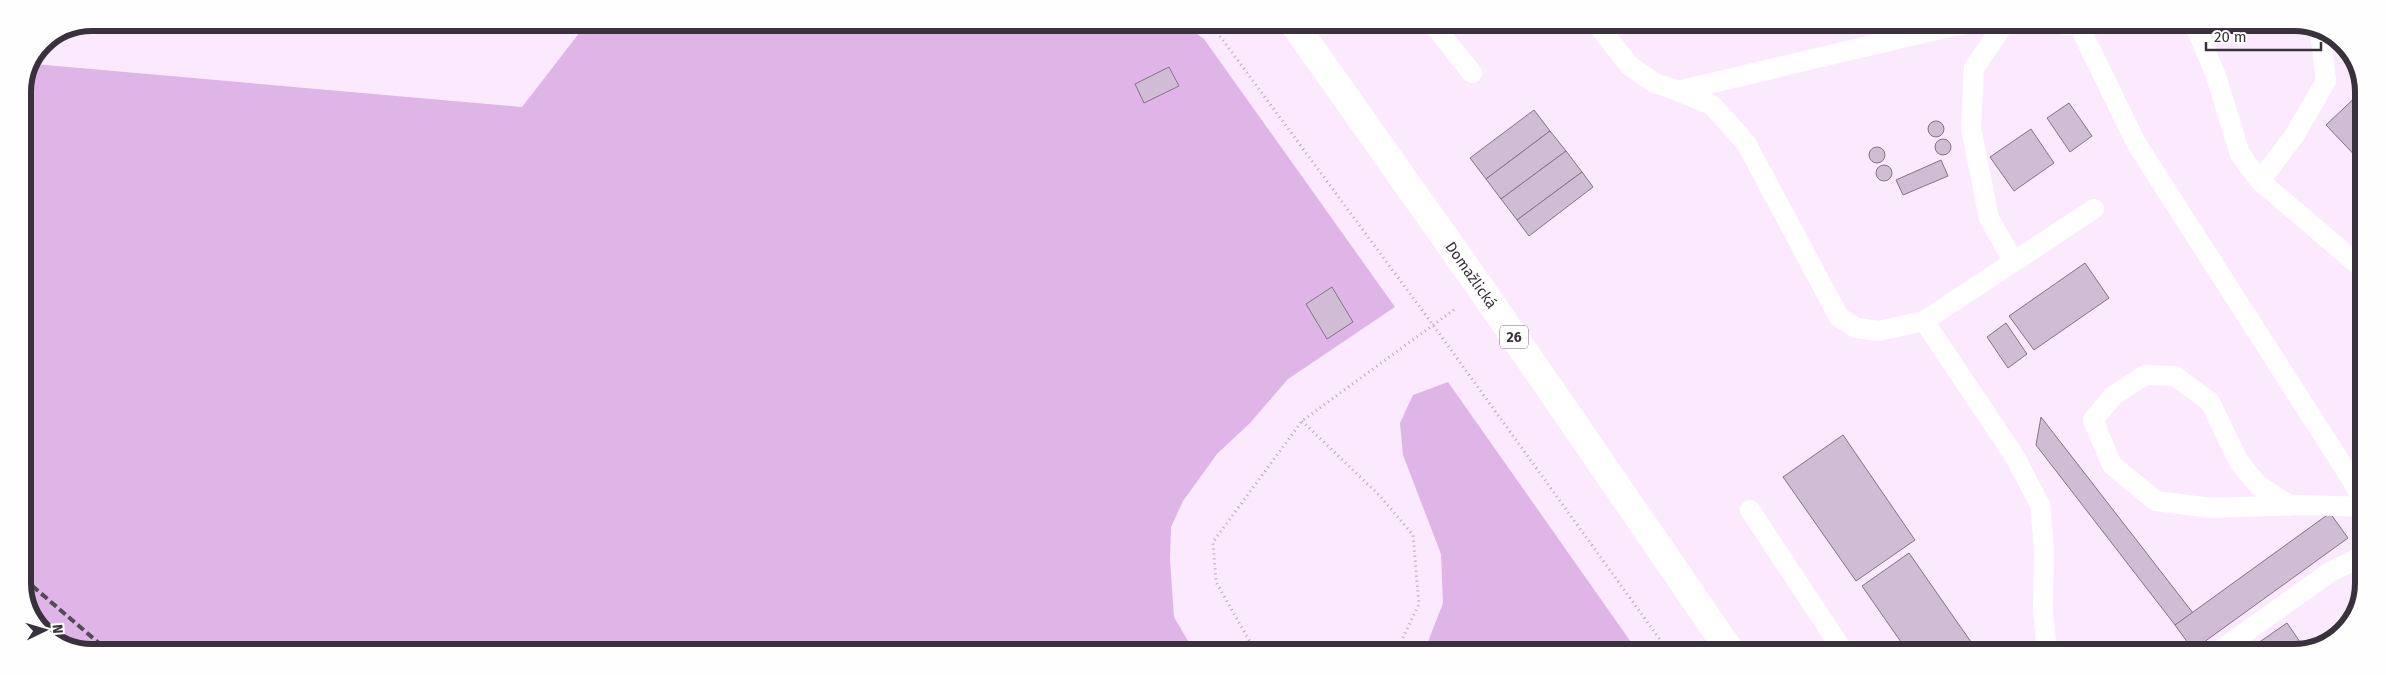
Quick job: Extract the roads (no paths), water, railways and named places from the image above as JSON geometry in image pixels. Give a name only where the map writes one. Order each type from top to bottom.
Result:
[{"type":"main road","name":"Domažlická","points":[[1299,31],[1482,290],[1725,644]]},
{"type":"lane","points":[[1439,31],[1472,73]]},
{"type":"lane","points":[[1602,31],[1629,65],[1653,82],[1712,105],[1746,143],[1839,317],[1856,328],[1879,331],[1924,321],[2094,209]]},
{"type":"lane","points":[[1678,91],[1932,31]]},
{"type":"lane","points":[[1999,31],[1974,68],[1971,128],[1989,218],[2013,261]]},
{"type":"lane","points":[[2082,31],[2136,143],[2355,487]]},
{"type":"lane","points":[[2197,31],[2216,76],[2240,154],[2260,181],[2355,262]]},
{"type":"lane","points":[[2260,181],[2294,136],[2326,81],[2321,38]]},
{"type":"lane","points":[[1924,321],[2015,457],[2040,505],[2044,549],[2043,611],[2046,644]]},
{"type":"lane","points":[[2291,506],[2258,485],[2239,462],[2210,402],[2175,376],[2145,375],[2113,396],[2093,420],[2112,464],[2156,502],[2211,508],[2291,506],[2355,508]]},
{"type":"lane","points":[[1750,510],[1839,644]]},
{"type":"lane","points":[[2229,644],[2330,572],[2355,560]]},
{"type":"railway","points":[[31,585],[100,644]]}]
